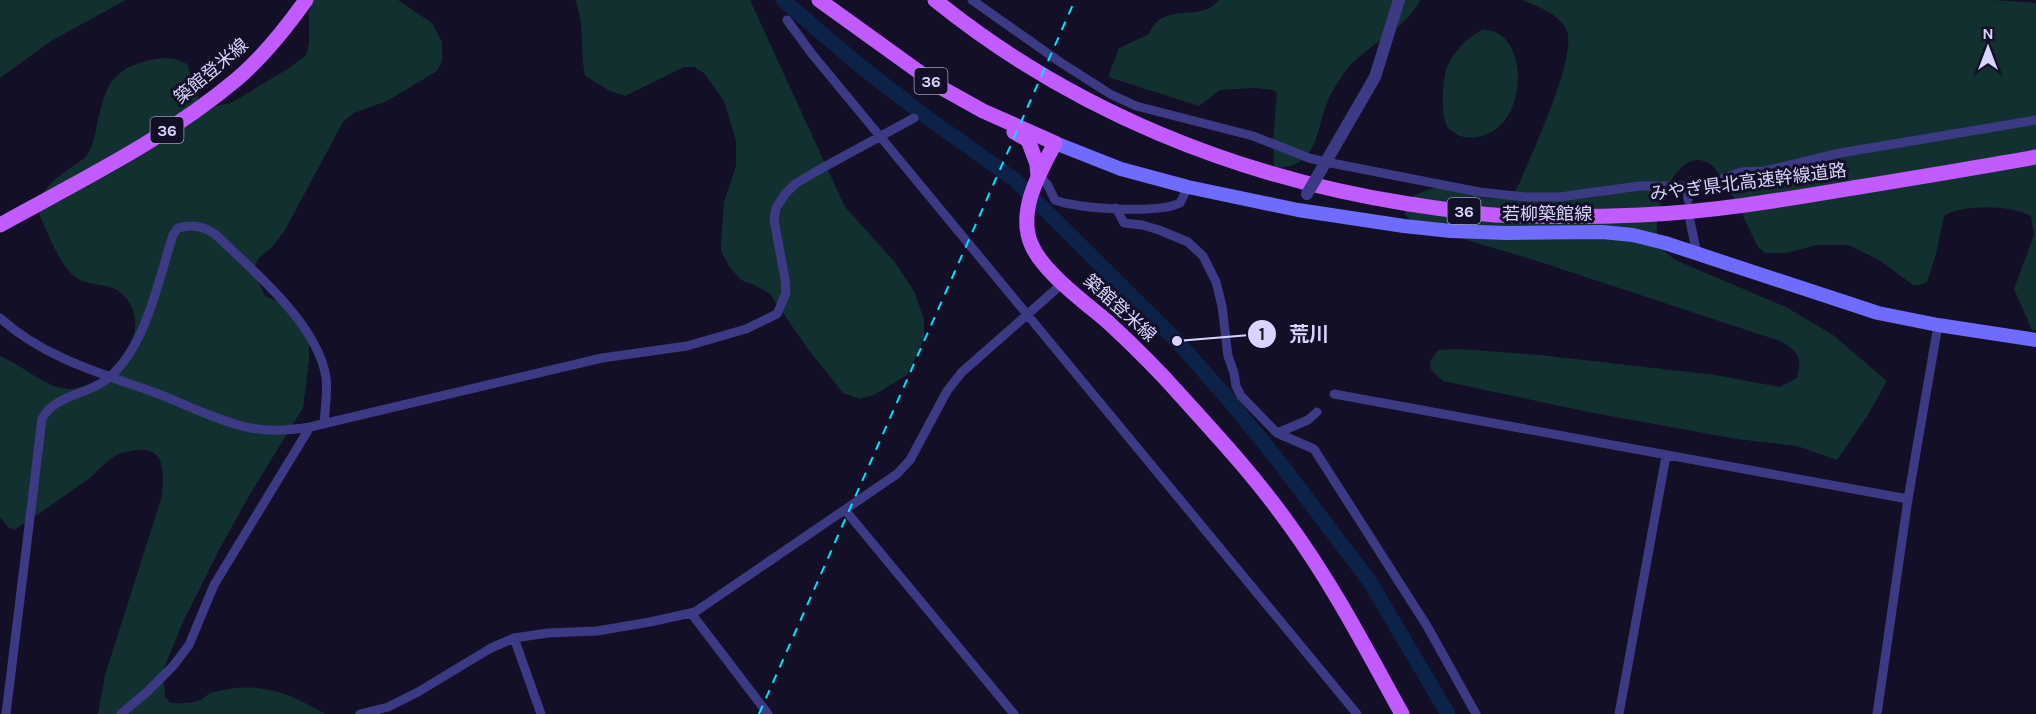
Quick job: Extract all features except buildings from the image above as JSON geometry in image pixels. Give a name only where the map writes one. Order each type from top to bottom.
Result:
[{"type":"main road","name":"築館登米線","points":[[0,225],[133,151],[206,103],[239,77],[270,46],[306,0]]},
{"type":"main road","name":"36","points":[[819,0],[940,87],[984,111],[1055,143]]},
{"type":"main road","name":"みやぎ県北高速幹線道路","points":[[935,0],[990,41],[1081,96],[1179,143],[1222,159],[1302,183],[1342,193],[1423,206],[1493,215],[1642,215],[1781,200],[2036,157]]},
{"type":"main road","points":[[984,111],[1001,125],[1028,140],[1037,164],[1037,179]]},
{"type":"main road","name":"築館登米線","points":[[1055,143],[1030,199],[1028,231],[1040,260],[1063,284],[1148,358],[1222,442],[1287,522],[1335,596],[1402,714]]},
{"type":"main road","name":"若柳築館線","points":[[1055,143],[1121,168],[1188,187],[1298,210],[1451,231],[1602,232],[1633,235],[1878,313],[2036,340]]},
{"type":"street","points":[[972,0],[1060,62],[1110,94],[1136,106],[1253,136],[1325,164],[1432,184],[1525,197],[1560,197],[1639,186],[1687,186],[1713,182],[1741,172],[1765,171],[1840,153],[2036,120]]},
{"type":"street","points":[[1298,210],[1376,77],[1399,0]]},
{"type":"street","points":[[786,20],[1357,714]]},
{"type":"street","points":[[0,318],[38,347],[108,378],[239,425],[279,431],[310,427],[602,358],[687,346],[746,329],[777,314],[786,293],[774,220],[776,208],[785,194],[795,184],[815,172],[914,118]]},
{"type":"street","points":[[1037,179],[1048,184],[1056,200],[1116,208],[1161,209],[1176,205],[1180,203],[1188,187]]},
{"type":"street","points":[[1687,186],[1688,200]]},
{"type":"street","points":[[1116,208],[1124,223],[1159,230],[1188,242],[1203,256],[1216,282],[1222,306],[1228,356],[1241,396],[1277,433],[1314,449],[1427,626],[1476,714]]},
{"type":"street","points":[[1690,221],[1697,254]]},
{"type":"street","points":[[6,714],[42,419],[52,405],[108,378],[128,356],[141,335],[173,235],[178,228],[188,225],[204,227],[215,234],[281,300],[308,332],[327,379],[324,423]]},
{"type":"street","points":[[360,714],[388,707],[491,648],[514,638],[548,633],[597,631],[691,613],[897,474],[910,460],[947,391],[962,372],[1063,284]]},
{"type":"street","points":[[1877,714],[1908,500],[1938,325]]},
{"type":"street","points":[[1334,394],[1908,500]]},
{"type":"street","points":[[1277,433],[1308,420],[1317,412]]},
{"type":"street","points":[[121,714],[165,675],[189,645],[214,585],[310,427]]},
{"type":"street","points":[[1619,714],[1666,456]]},
{"type":"street","points":[[845,510],[1014,714]]},
{"type":"street","points":[[691,613],[768,714]]},
{"type":"street","points":[[514,638],[541,714]]},
{"type":"green space","points":[[0,0],[126,0],[51,41],[0,78]]},
{"type":"green space","points":[[313,0],[398,0],[432,23],[442,42],[442,61],[437,71],[387,101],[354,113],[343,122],[285,230],[273,246],[258,259],[255,274],[265,296],[288,306],[309,344],[303,408],[220,548],[183,622],[163,671],[165,696],[170,703],[195,702],[212,693],[230,689],[259,688],[298,699],[325,714],[98,714],[105,675],[162,496],[163,478],[160,462],[151,451],[122,453],[110,459],[87,480],[14,530],[8,527],[0,517],[0,356],[51,385],[76,388],[90,384],[116,366],[124,357],[134,335],[134,312],[120,292],[79,279],[68,270],[38,212],[41,197],[50,184],[87,155],[93,143],[105,94],[115,77],[123,70],[162,58],[177,60],[187,64],[200,103],[206,108],[231,103],[306,55],[309,44],[309,12]]},
{"type":"green space","points":[[575,0],[750,0],[845,207],[894,261],[914,291],[924,319],[924,339],[907,375],[874,395],[859,399],[843,393],[808,349],[770,294],[741,280],[729,266],[721,251],[724,202],[736,166],[736,141],[724,101],[704,73],[694,67],[684,67],[625,96],[610,91],[585,76],[580,18]]},
{"type":"green space","points":[[1219,0],[1420,0],[1403,22],[1360,56],[1342,76],[1330,96],[1314,144],[1308,153],[1300,161],[1289,166],[1274,168],[1273,141],[1277,93],[1273,90],[1255,88],[1220,90],[1199,106],[1108,77],[1119,48],[1149,34],[1155,24],[1163,18],[1202,11]]},
{"type":"green space","points":[[1523,0],[1993,0],[2036,3],[2036,330],[2032,330],[2014,289],[2034,235],[2031,216],[2023,212],[1987,207],[1962,209],[1944,216],[1927,282],[1913,285],[1879,260],[1849,245],[1817,245],[1786,253],[1765,253],[1758,247],[1718,172],[1712,166],[1699,160],[1687,163],[1677,173],[1661,203],[1657,220],[1657,235],[1662,249],[1675,260],[1786,307],[1833,335],[1887,381],[1868,415],[1837,460],[1797,446],[1737,439],[1588,412],[1443,381],[1431,370],[1430,361],[1438,350],[1459,349],[1540,355],[1715,375],[1780,387],[1797,378],[1798,355],[1780,341],[1531,259],[1416,225],[1405,215],[1405,200],[1429,189],[1446,189],[1492,199],[1512,196],[1519,184],[1551,106],[1565,62],[1568,44],[1567,31],[1559,20]]},
{"type":"green space","points":[[1483,30],[1498,34],[1509,45],[1516,61],[1518,80],[1515,99],[1507,117],[1495,130],[1477,137],[1465,137],[1450,130],[1445,123],[1444,78],[1448,65],[1458,50],[1472,36]]},
{"type":"waterway","points":[[783,0],[859,65],[925,116],[1015,180],[1177,341],[1277,459],[1370,582],[1448,714]]},
{"type":"railway","points":[[759,714],[1075,0]]},
{"type":"place","name":"荒川","points":[[1177,341]]}]
